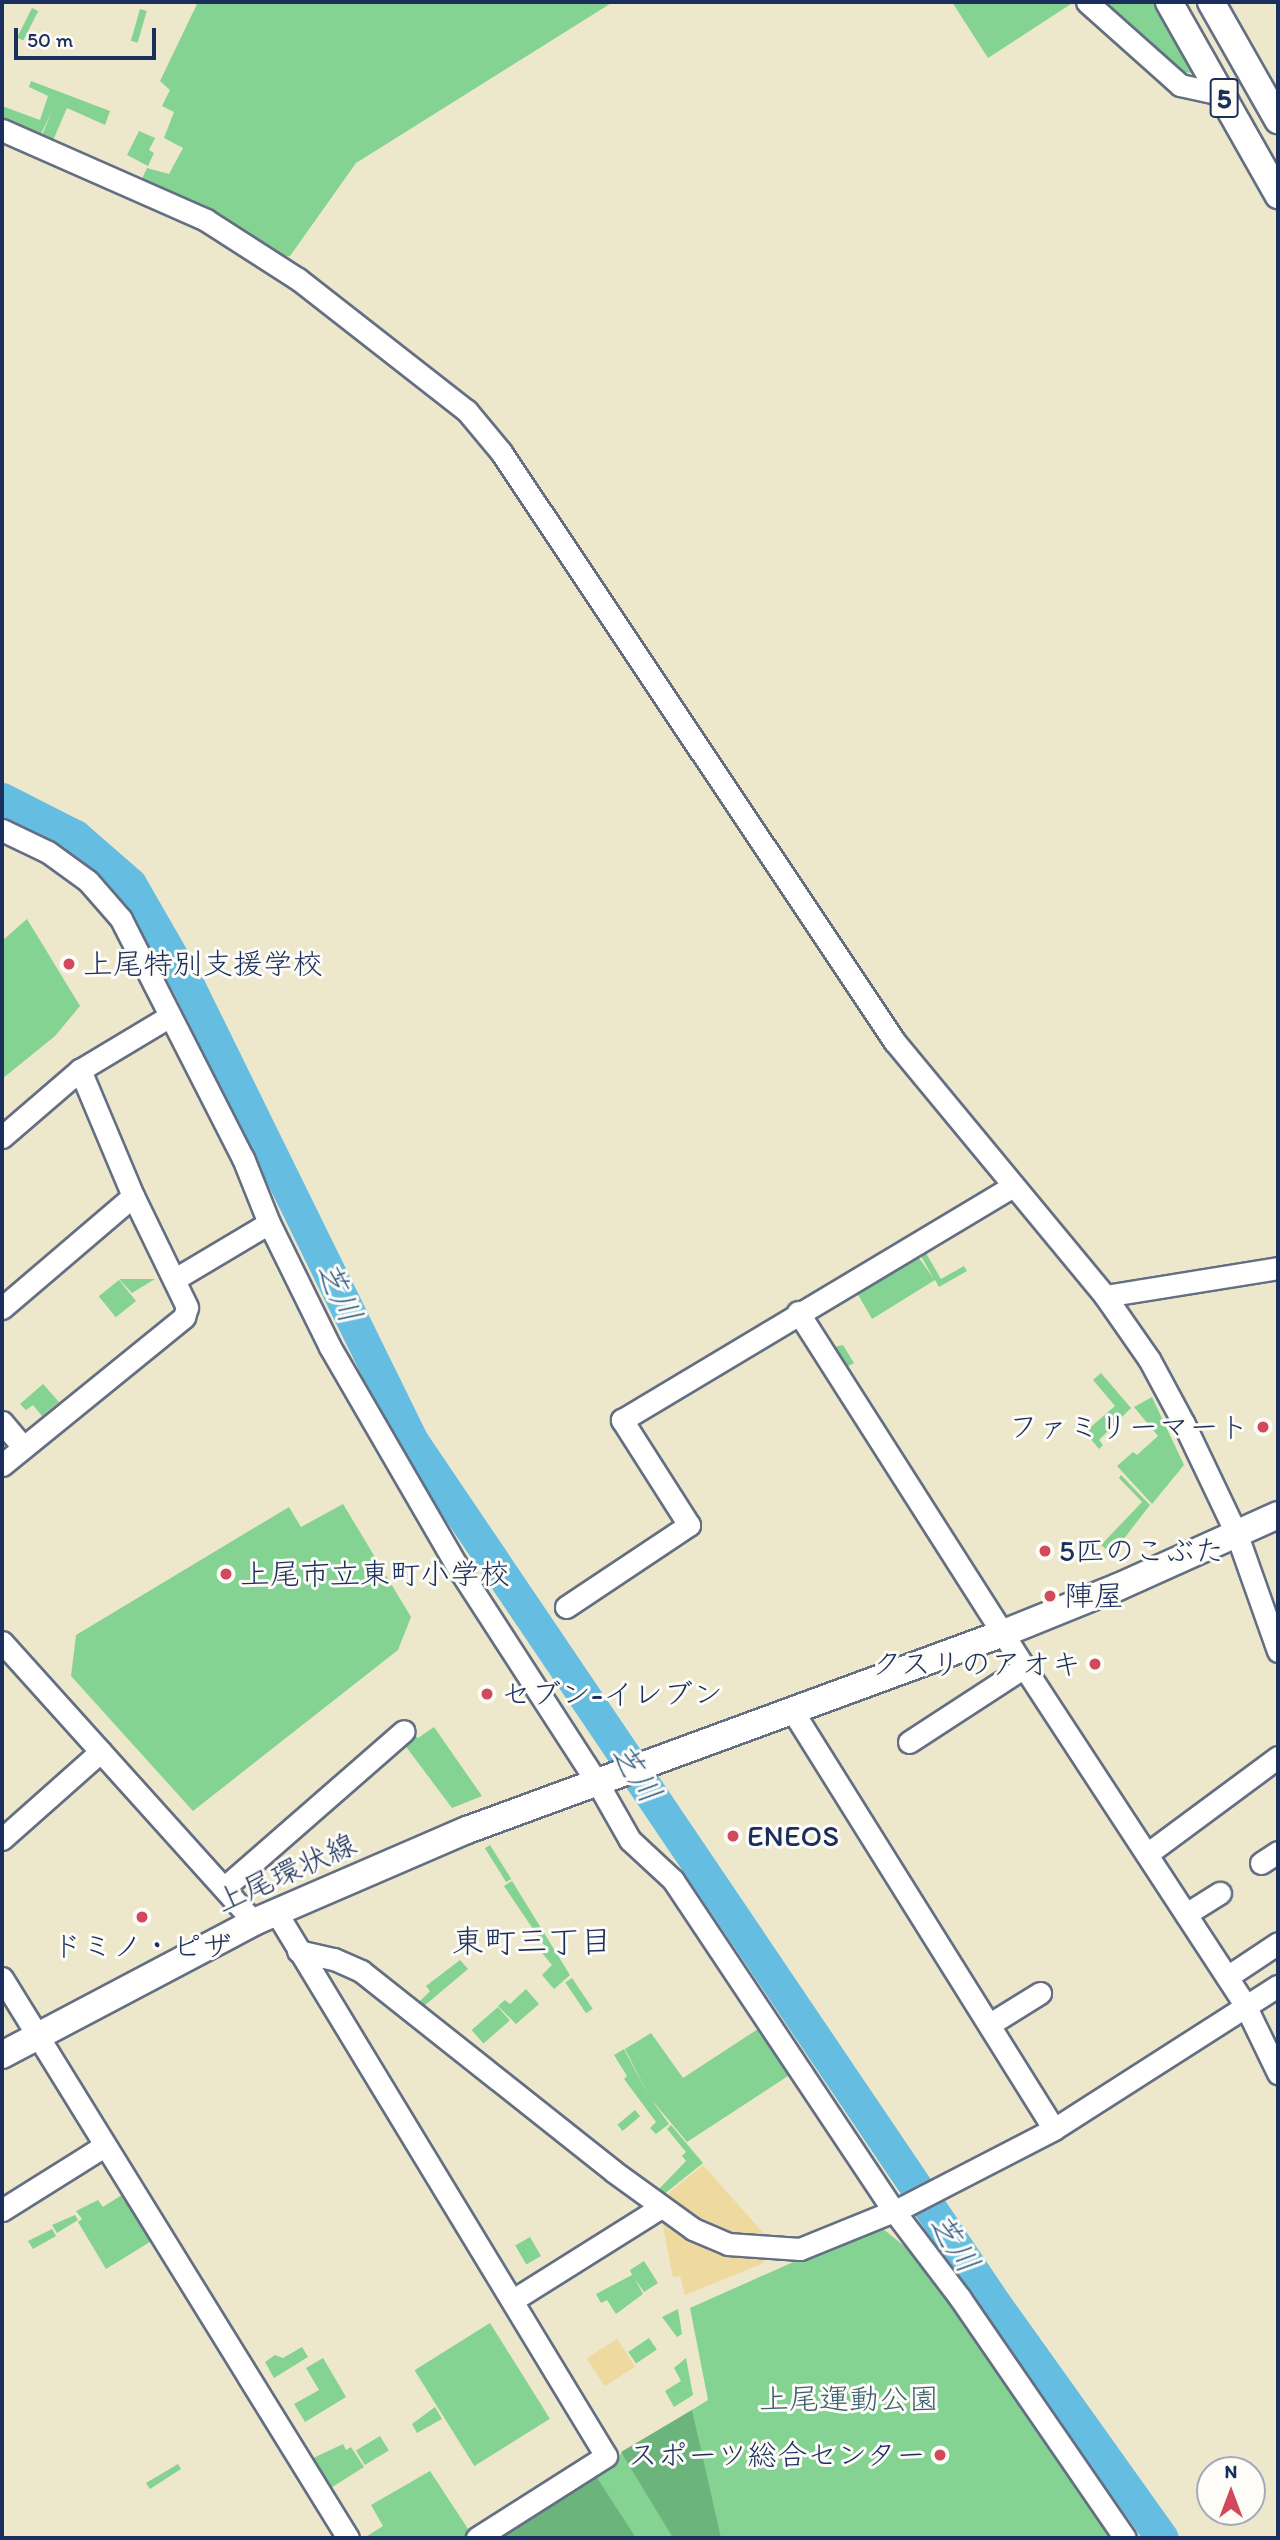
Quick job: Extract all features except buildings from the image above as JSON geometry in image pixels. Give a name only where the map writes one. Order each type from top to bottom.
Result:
[{"type":"main road","name":"5","points":[[1169,2],[1278,195]]},
{"type":"main road","name":"5","points":[[1212,2],[1278,120]]},
{"type":"main road","points":[[792,1710],[1004,1633],[1237,1535],[1278,1515]]},
{"type":"main road","name":"上尾環状線","points":[[2,2055],[265,1917],[467,1830],[792,1710]]},
{"type":"street","points":[[1087,2],[1180,85],[1221,94]]},
{"type":"street","points":[[1212,2],[1278,93]]},
{"type":"street","points":[[2,130],[205,220],[298,279],[467,411],[501,452],[895,1042],[1105,1296],[1149,1359],[1184,1424],[1237,1535],[1278,1651]]},
{"type":"street","points":[[2,830],[48,852],[88,881],[121,919],[243,1158],[269,1223],[330,1348],[450,1555],[603,1779],[630,1840],[673,1880],[1125,2538]]},
{"type":"street","points":[[2,1137],[80,1070],[170,1016]]},
{"type":"street","points":[[2,1465],[184,1317],[187,1307],[133,1196],[80,1070]]},
{"type":"street","points":[[566,1606],[689,1525],[622,1420],[798,1312],[1013,1186]]},
{"type":"street","points":[[2,1308],[133,1196]]},
{"type":"street","points":[[175,1279],[269,1223]]},
{"type":"street","points":[[1105,1296],[1278,1268]]},
{"type":"street","points":[[798,1312],[1024,1667],[1245,2005],[1278,2073]]},
{"type":"street","points":[[2,1422],[23,1447]]},
{"type":"street","points":[[2,1642],[225,1887],[265,1917],[298,1951],[606,2456],[477,2538]]},
{"type":"street","points":[[909,1742],[1024,1667]]},
{"type":"street","points":[[792,1710],[1054,2129]]},
{"type":"street","points":[[225,1887],[404,1731]]},
{"type":"street","points":[[2,1839],[101,1751]]},
{"type":"street","points":[[1147,1854],[1278,1757]]},
{"type":"street","points":[[1186,1914],[1220,1893]]},
{"type":"street","points":[[1227,1977],[1278,1943]]},
{"type":"street","points":[[298,1951],[334,1959],[361,1971],[661,2207],[693,2229],[728,2244],[800,2249],[898,2209],[1054,2129],[1278,1986]]},
{"type":"street","points":[[2,1978],[348,2538]]},
{"type":"street","points":[[990,2024],[1040,1993]]},
{"type":"street","points":[[2,2210],[104,2146]]},
{"type":"street","points":[[513,2300],[661,2207]]},
{"type":"green space","points":[[198,2],[613,2],[356,163],[290,256],[281,257],[216,216],[141,181],[147,168],[169,174],[183,148],[164,138],[174,112],[162,106],[170,90],[160,81]]},
{"type":"green space","points":[[952,2],[1074,2],[988,58]]},
{"type":"green space","points":[[1096,2],[1156,2],[1202,75],[1173,70]]},
{"type":"green space","points":[[32,8],[38,11],[23,41],[17,37]]},
{"type":"green space","points":[[140,9],[147,11],[138,43],[131,41]]},
{"type":"green space","points":[[31,81],[110,111],[105,125],[67,108],[51,145],[40,140],[52,111],[39,138],[2,122],[2,106],[40,120],[48,96],[29,87]]},
{"type":"green space","points":[[139,131],[155,138],[149,150],[154,153],[148,166],[127,155]]},
{"type":"green space","points":[[27,919],[80,1006],[55,1036],[2,1079],[2,941]]},
{"type":"green space","points":[[923,1248],[941,1279],[964,1266],[967,1271],[939,1287],[935,1280],[872,1319],[853,1286],[914,1251],[934,1279],[918,1251]]},
{"type":"green space","points":[[120,1279],[155,1279],[132,1293],[120,1280]]},
{"type":"green space","points":[[119,1280],[136,1301],[116,1317],[99,1296]]},
{"type":"green space","points":[[843,1345],[854,1363],[843,1369],[830,1348]]},
{"type":"green space","points":[[1101,1373],[1131,1408],[1099,1440],[1103,1445],[1099,1449],[1085,1432],[1115,1406],[1093,1380]]},
{"type":"green space","points":[[43,1384],[59,1402],[42,1416],[33,1405],[26,1410],[20,1404]]},
{"type":"green space","points":[[1152,1397],[1184,1465],[1152,1504],[1117,1466],[1133,1452],[1137,1455],[1158,1436],[1134,1407]]},
{"type":"green space","points":[[1121,1475],[1150,1505],[1112,1554],[1101,1545],[1142,1502],[1119,1478]]},
{"type":"green space","points":[[343,1504],[411,1617],[398,1650],[193,1811],[71,1676],[76,1635],[289,1507],[301,1527]]},
{"type":"green space","points":[[434,1727],[482,1796],[452,1808],[404,1744],[415,1735],[418,1738]]},
{"type":"green space","points":[[490,1845],[511,1879],[506,1882],[485,1848]]},
{"type":"green space","points":[[512,1881],[570,1975],[554,1989],[542,1975],[552,1965],[542,1953],[546,1948],[504,1886]]},
{"type":"green space","points":[[460,1960],[468,1969],[424,2006],[420,2001],[430,1991],[426,1986]]},
{"type":"green space","points":[[572,1978],[593,2009],[586,2013],[565,1982]]},
{"type":"green space","points":[[526,1989],[539,2004],[516,2024],[498,2006],[505,2000],[510,2004]]},
{"type":"green space","points":[[498,2007],[510,2021],[483,2044],[472,2030]]},
{"type":"green space","points":[[761,2027],[791,2074],[687,2142],[651,2099],[669,2124],[656,2134],[650,2128],[656,2122],[624,2079],[627,2076],[614,2055],[624,2049],[651,2100],[625,2049],[651,2033],[683,2078]]},
{"type":"green space","points":[[635,2110],[640,2116],[623,2131],[617,2125]]},
{"type":"green space","points":[[671,2125],[703,2163],[663,2195],[657,2191],[686,2161],[682,2156],[686,2152],[667,2129]]},
{"type":"green space","points":[[128,2191],[158,2237],[106,2269],[78,2222],[82,2219],[76,2211],[98,2200],[103,2207]]},
{"type":"green space","points":[[75,2215],[78,2220],[57,2233],[52,2225]]},
{"type":"green space","name":"上尾運動公園","points":[[882,2228],[920,2259],[1112,2538],[485,2538],[708,2400],[690,2308],[800,2259]]},
{"type":"green space","points":[[52,2229],[56,2236],[33,2249],[28,2241]]},
{"type":"green space","points":[[530,2237],[541,2256],[526,2265],[515,2246]]},
{"type":"green space","points":[[644,2261],[658,2283],[644,2292],[635,2279],[643,2294],[616,2314],[607,2300],[601,2303],[596,2294],[632,2275],[630,2270]]},
{"type":"green space","points":[[678,2309],[682,2334],[677,2337],[662,2317]]},
{"type":"green space","points":[[490,2323],[550,2419],[474,2466],[415,2370]]},
{"type":"green space","points":[[649,2338],[657,2350],[636,2364],[628,2352]]},
{"type":"green space","points":[[302,2347],[308,2357],[274,2378],[265,2362],[275,2355],[283,2358]]},
{"type":"green space","points":[[323,2358],[346,2397],[305,2422],[294,2404],[319,2390],[306,2368]]},
{"type":"green space","points":[[686,2358],[693,2395],[674,2407],[665,2391],[681,2381],[674,2368]]},
{"type":"green space","points":[[435,2407],[442,2419],[417,2433],[412,2424]]},
{"type":"green space","points":[[692,2410],[721,2538],[673,2538],[621,2452]]},
{"type":"green space","points":[[380,2436],[389,2451],[365,2465],[356,2450]]},
{"type":"green space","points":[[343,2444],[346,2450],[351,2447],[364,2467],[326,2491],[307,2461]]},
{"type":"green space","points":[[178,2464],[181,2469],[150,2489],[146,2483]]},
{"type":"green space","points":[[592,2470],[636,2538],[485,2538]]},
{"type":"green space","points":[[430,2471],[472,2535],[467,2538],[364,2538],[383,2526],[371,2505]]},
{"type":"sand","points":[[703,2165],[767,2237],[741,2238],[699,2223],[664,2197]]},
{"type":"sand","points":[[661,2217],[724,2252],[762,2258],[764,2263],[685,2295],[680,2276],[673,2277]]},
{"type":"sand","points":[[617,2339],[635,2367],[605,2386],[587,2359]]},
{"type":"waterway","name":"芝川","points":[[2,799],[75,836],[130,884],[188,985],[412,1441],[995,2304],[1162,2538]]},
{"type":"place","name":"上尾特別支援学校","points":[[69,964]]},
{"type":"place","name":"ファミリーマート","points":[[1263,1427]]},
{"type":"place","name":"5匹のこぶた","points":[[1045,1551]]},
{"type":"place","name":"上尾市立東町小学校","points":[[226,1574]]},
{"type":"place","name":"陣屋","points":[[1050,1596]]},
{"type":"place","name":"クスリのアオキ","points":[[1095,1664]]},
{"type":"place","name":"セブン-イレブン","points":[[487,1694]]},
{"type":"place","name":"ENEOS","points":[[733,1836]]},
{"type":"place","name":"ドミノ・ピザ","points":[[142,1917]]},
{"type":"place","name":"スポーツ総合センター","points":[[940,2455]]},
{"type":"district","name":"東町三丁目","points":[[532,1941]]}]
